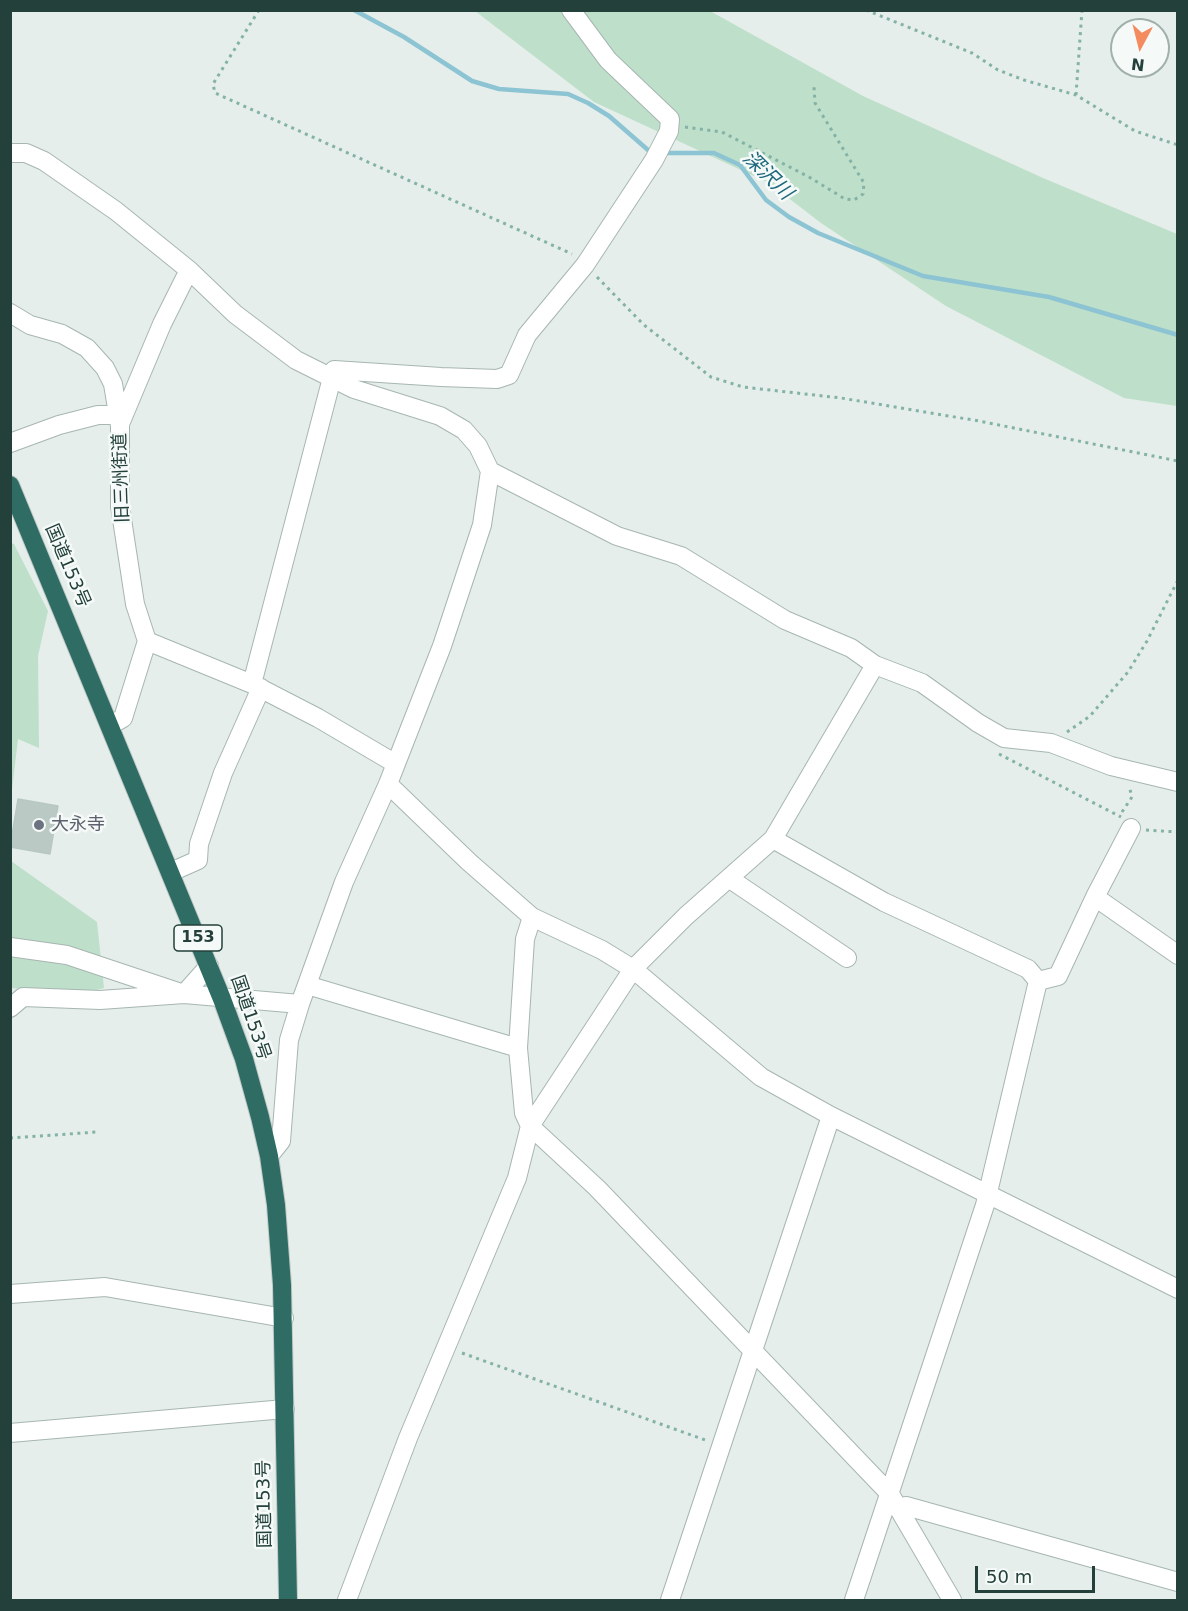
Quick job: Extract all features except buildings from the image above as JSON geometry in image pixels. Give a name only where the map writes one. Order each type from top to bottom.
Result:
[{"type":"highway","name":"国道153号","points":[[10,485],[111,725],[222,999],[244,1059],[269,1156],[277,1215],[284,1318],[288,1600]]},
{"type":"street","points":[[171,872],[198,860],[200,844],[223,773],[256,686],[334,370],[497,379],[509,375],[527,336],[585,265],[654,160],[667,136],[670,119],[608,60],[572,10]]},
{"type":"street","points":[[10,139],[18,153],[44,161],[116,211],[189,270],[235,314],[296,360],[354,390],[440,416],[464,430],[478,446],[490,471],[482,525],[442,646],[388,784],[344,882],[300,1004],[289,1040],[280,1142],[269,1156]]},
{"type":"street","points":[[10,443],[59,425],[98,415],[119,420],[189,270]]},
{"type":"street","name":"旧三州街道","points":[[10,313],[22,321],[62,334],[87,348],[105,368],[113,384],[119,420],[120,506],[135,604],[147,640]]},
{"type":"street","points":[[490,471],[617,536],[681,556],[784,620],[851,648],[875,665],[922,683],[978,723],[1004,738],[1051,743],[1111,766],[1178,782]]},
{"type":"street","points":[[111,725],[123,718],[147,640],[256,686],[318,718],[396,764]]},
{"type":"street","points":[[346,1600],[408,1438],[517,1178],[530,1126],[633,969],[686,916],[773,839],[875,665]]},
{"type":"street","points":[[388,784],[469,862],[532,917],[602,950],[633,969],[761,1077],[831,1116],[986,1191],[1178,1289]]},
{"type":"street","points":[[1038,981],[1058,976],[1131,828]]},
{"type":"street","points":[[773,839],[884,903],[1028,969],[1038,981]]},
{"type":"street","points":[[730,879],[847,958]]},
{"type":"street","points":[[1095,897],[1178,955]]},
{"type":"street","points":[[532,917],[525,939],[518,1048],[524,1113],[530,1126],[597,1188],[753,1350],[893,1501],[952,1600]]},
{"type":"street","points":[[10,947],[67,955],[184,994],[300,1004]]},
{"type":"street","points":[[10,1008],[23,997],[100,1000],[184,994],[209,966]]},
{"type":"street","points":[[854,1600],[893,1501],[985,1205],[986,1191],[1038,981]]},
{"type":"street","points":[[307,985],[518,1048]]},
{"type":"street","points":[[670,1600],[831,1116]]},
{"type":"street","points":[[10,1294],[105,1287],[284,1318]]},
{"type":"street","points":[[10,1433],[285,1409]]},
{"type":"street","points":[[893,1501],[1178,1582]]},
{"type":"path","points":[[259,10],[213,84],[215,93],[573,255],[644,325],[711,377],[743,387],[841,398],[979,421],[1178,461]]},
{"type":"path","points":[[866,10],[972,53],[998,70],[1076,95],[1135,131],[1178,145]]},
{"type":"path","points":[[1076,95],[1082,10]]},
{"type":"path","points":[[667,136],[689,126],[722,132],[810,177],[845,199],[854,200],[862,194],[864,183],[815,103],[814,87]]},
{"type":"path","points":[[1051,743],[1090,716],[1128,672],[1147,641],[1178,580]]},
{"type":"path","points":[[996,752],[1120,816],[1131,828],[1178,832]]},
{"type":"path","points":[[10,1138],[97,1132]]},
{"type":"path","points":[[446,1348],[721,1445]]},
{"type":"green space","points":[[475,11],[710,11],[863,96],[1043,178],[1177,234],[1177,406],[1124,398],[946,306],[821,223],[769,183],[594,102]]},
{"type":"green space","points":[[11,543],[14,544],[48,611],[38,656],[39,748],[18,739],[11,798]]},
{"type":"green space","points":[[11,861],[97,922],[104,988],[77,995],[12,988],[11,991]]},
{"type":"waterway","name":"深沢川","points":[[354,10],[404,37],[472,81],[499,89],[568,94],[588,103],[609,116],[648,150],[654,151]]},
{"type":"waterway","name":"深沢川","points":[[662,153],[714,153],[740,165],[766,200],[789,217],[818,233],[923,276],[1049,297],[1178,335]]},
{"type":"place","name":"大永寺","points":[[39,825]]}]
